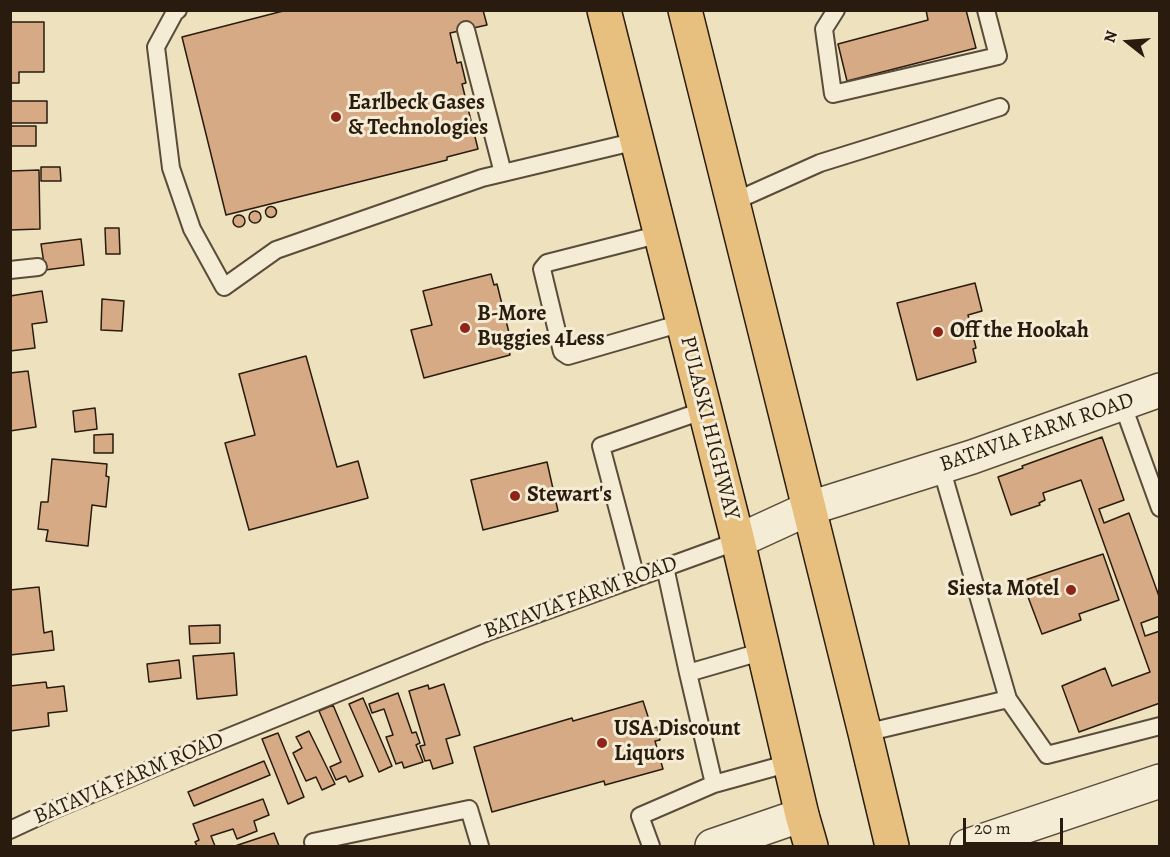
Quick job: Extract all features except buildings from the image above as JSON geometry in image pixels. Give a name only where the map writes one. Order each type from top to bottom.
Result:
[{"type":"highway","name":"PULASKI HIGHWAY","points":[[604,10],[738,541],[811,846]]},
{"type":"highway","points":[[685,10],[892,846]]},
{"type":"street","name":"BATAVIA FARM ROAD","points":[[738,541],[810,508],[941,467],[1160,390]]},
{"type":"street","points":[[968,846],[1160,781]]},
{"type":"street","points":[[712,846],[802,815]]},
{"type":"lane","points":[[178,10],[156,47],[171,168],[192,229],[224,287],[276,250],[482,178],[637,141]]},
{"type":"lane","points":[[836,10],[824,29],[834,94],[998,56],[986,10]]},
{"type":"lane","points":[[466,30],[503,172]]},
{"type":"lane","points":[[733,202],[820,163],[1000,107]]},
{"type":"lane","points":[[661,234],[547,263],[543,268],[547,289],[562,352],[568,356],[682,324]]},
{"type":"lane","points":[[10,270],[38,267]]},
{"type":"lane","points":[[1122,403],[1160,508]]},
{"type":"lane","points":[[636,578],[601,446],[705,410]]},
{"type":"lane","points":[[941,467],[1008,699],[1047,755],[1160,726]]},
{"type":"lane","name":"BATAVIA FARM ROAD","points":[[10,830],[292,711],[490,631],[738,541]]},
{"type":"lane","points":[[665,567],[714,784]]},
{"type":"lane","points":[[688,674],[764,651]]},
{"type":"lane","points":[[865,733],[1008,699]]},
{"type":"lane","points":[[651,846],[640,816],[714,784],[790,764]]},
{"type":"lane","points":[[313,842],[469,809],[480,846]]},
{"type":"place","name":"Earlbeck Gases & Technologies","points":[[336,117]]},
{"type":"place","name":"B-More Buggies 4Less","points":[[465,328]]},
{"type":"place","name":"Off the Hookah","points":[[938,332]]},
{"type":"place","name":"Stewart's","points":[[515,496]]},
{"type":"place","name":"Siesta Motel","points":[[1071,590]]},
{"type":"place","name":"USA Discount Liquors","points":[[602,743]]}]
